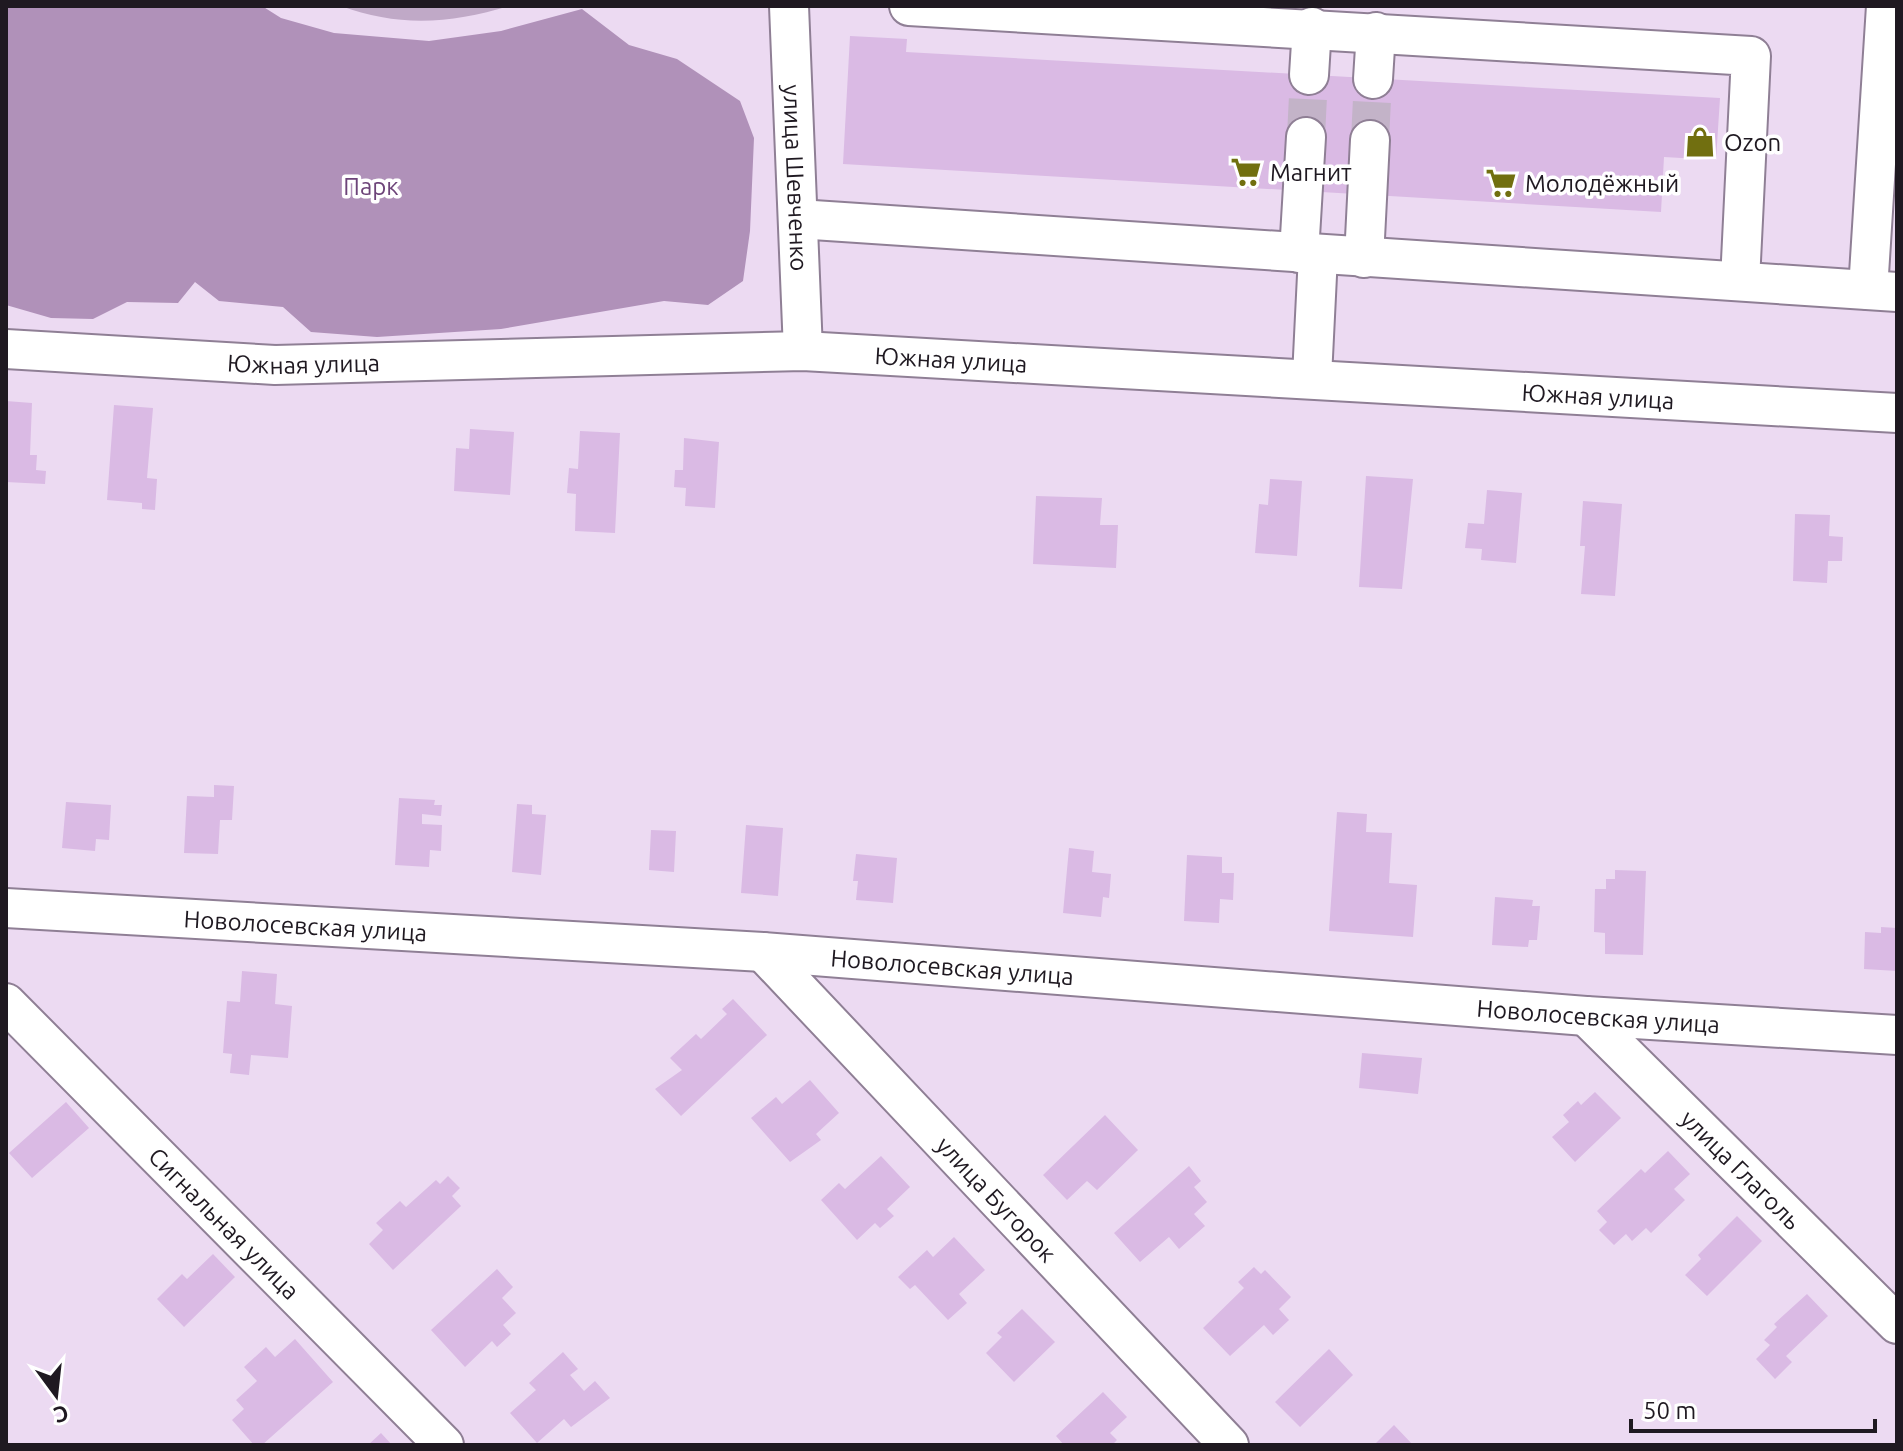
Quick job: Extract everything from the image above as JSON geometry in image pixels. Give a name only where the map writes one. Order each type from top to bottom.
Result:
[{"type":"street","name":"улица Шевченко","points":[[789,6],[803,351]]},
{"type":"street","points":[[909,6],[1002,8],[1751,56],[1740,281]]},
{"type":"street","points":[[798,219],[1882,291],[1886,6]]},
{"type":"street","points":[[1309,75],[1312,27]]},
{"type":"street","points":[[1373,79],[1376,32]]},
{"type":"street","points":[[1306,137],[1312,377]]},
{"type":"street","points":[[1364,258],[1370,140]]},
{"type":"street","name":"Южная улица","points":[[6,349],[275,365],[803,351],[1312,377],[1897,413]]},
{"type":"street","name":"Новолосевская улица","points":[[6,908],[763,952],[1586,1016],[1897,1035]]},
{"type":"street","name":"улица Бугорок","points":[[763,952],[1229,1445]]},
{"type":"street","name":"Сигнальная улица","points":[[6,1003],[444,1445]]},
{"type":"street","name":"улица Глаголь","points":[[1586,1016],[1897,1324]]},
{"type":"shaded area","points":[[341,6],[509,6],[466,17],[424,21],[383,17]]},
{"type":"green space","name":"Парк","points":[[6,6],[262,6],[281,18],[334,33],[429,41],[501,31],[582,9],[629,45],[677,59],[740,101],[754,138],[750,231],[743,281],[708,305],[664,301],[501,329],[377,337],[311,332],[283,307],[219,301],[195,282],[178,303],[127,302],[93,319],[51,318],[6,305]]},
{"type":"building","points":[[850,36],[907,39],[906,52],[1720,98],[1716,160],[1664,157],[1661,212],[843,164]]},
{"type":"building","points":[[6,401],[32,403],[30,455],[37,455],[36,470],[46,471],[45,484],[6,482]]},
{"type":"building","points":[[114,405],[153,408],[147,478],[157,479],[155,510],[142,509],[142,503],[107,500]]},
{"type":"building","points":[[470,429],[514,432],[510,495],[454,491],[456,448],[469,449]]},
{"type":"building","points":[[580,431],[620,433],[615,533],[575,531],[576,494],[567,493],[569,468],[578,469]]},
{"type":"building","points":[[684,438],[719,442],[715,508],[685,506],[686,488],[674,487],[675,470],[683,470]]},
{"type":"building","points":[[1366,476],[1413,479],[1402,589],[1359,587]]},
{"type":"building","points":[[1270,479],[1302,481],[1297,556],[1255,553],[1259,504],[1268,505]]},
{"type":"building","points":[[1487,490],[1522,493],[1516,563],[1481,560],[1482,549],[1465,548],[1468,523],[1484,524]]},
{"type":"building","points":[[1036,496],[1102,498],[1100,525],[1118,525],[1116,568],[1033,564]]},
{"type":"building","points":[[1583,501],[1622,504],[1615,596],[1581,594],[1585,546],[1580,546]]},
{"type":"building","points":[[1795,514],[1830,515],[1829,536],[1843,537],[1842,561],[1828,561],[1827,583],[1793,581]]},
{"type":"building","points":[[214,785],[234,786],[232,820],[220,820],[218,854],[184,853],[187,796],[214,797]]},
{"type":"building","points":[[399,798],[435,800],[434,805],[442,805],[441,816],[422,814],[422,824],[442,825],[441,851],[430,850],[429,867],[395,865]]},
{"type":"building","points":[[66,802],[111,805],[109,840],[96,839],[95,851],[62,848]]},
{"type":"building","points":[[517,804],[532,805],[532,814],[546,815],[541,875],[512,872]]},
{"type":"building","points":[[1337,812],[1367,814],[1366,832],[1392,833],[1389,883],[1417,885],[1413,937],[1329,931]]},
{"type":"building","points":[[746,825],[783,828],[778,896],[741,893]]},
{"type":"building","points":[[651,830],[676,831],[674,872],[649,870]]},
{"type":"building","points":[[1069,848],[1094,851],[1092,872],[1111,874],[1109,898],[1103,897],[1101,917],[1063,913]]},
{"type":"building","points":[[856,854],[897,858],[893,903],[856,900],[858,881],[853,881]]},
{"type":"building","points":[[1187,855],[1222,857],[1222,873],[1234,873],[1233,900],[1220,899],[1219,923],[1184,921]]},
{"type":"building","points":[[1615,870],[1646,871],[1643,955],[1605,954],[1605,933],[1594,932],[1595,889],[1606,889],[1606,879],[1615,879]]},
{"type":"building","points":[[1495,897],[1533,900],[1532,906],[1540,906],[1537,940],[1529,940],[1528,947],[1492,945]]},
{"type":"building","points":[[1881,927],[1897,928],[1897,971],[1864,969],[1865,932],[1881,933]]},
{"type":"building","points":[[242,971],[277,974],[275,1004],[292,1006],[288,1058],[251,1055],[249,1075],[230,1073],[232,1054],[223,1053],[227,1001],[240,1002]]},
{"type":"building","points":[[733,999],[767,1035],[681,1116],[655,1089],[682,1070],[670,1058],[696,1034],[701,1039],[727,1014],[722,1009]]},
{"type":"building","points":[[1362,1053],[1422,1058],[1418,1094],[1359,1088]]},
{"type":"building","points":[[810,1080],[839,1113],[816,1134],[821,1140],[790,1162],[751,1118],[776,1097],[782,1104]]},
{"type":"building","points":[[1595,1092],[1621,1118],[1575,1162],[1552,1137],[1569,1122],[1563,1115],[1578,1101],[1581,1105]]},
{"type":"building","points":[[66,1102],[89,1128],[32,1178],[9,1153]]},
{"type":"building","points":[[1105,1115],[1138,1150],[1097,1190],[1087,1181],[1067,1200],[1043,1175]]},
{"type":"building","points":[[1668,1151],[1690,1174],[1674,1189],[1685,1200],[1651,1233],[1646,1228],[1632,1241],[1626,1234],[1614,1245],[1599,1230],[1607,1222],[1597,1211],[1641,1169],[1645,1173]]},
{"type":"building","points":[[881,1156],[910,1187],[887,1209],[894,1216],[880,1228],[875,1223],[857,1240],[821,1200],[839,1183],[845,1189]]},
{"type":"building","points":[[1189,1166],[1201,1181],[1194,1187],[1207,1202],[1194,1214],[1205,1226],[1179,1249],[1169,1237],[1140,1262],[1114,1233]]},
{"type":"building","points":[[448,1176],[460,1188],[452,1196],[461,1206],[393,1270],[369,1244],[383,1230],[376,1223],[400,1201],[406,1207],[436,1180],[440,1184]]},
{"type":"building","points":[[1737,1216],[1762,1241],[1707,1296],[1685,1275],[1701,1259],[1698,1255]]},
{"type":"building","points":[[954,1237],[985,1270],[959,1294],[967,1303],[948,1320],[915,1285],[910,1289],[898,1277],[927,1250],[933,1257]]},
{"type":"building","points":[[213,1254],[235,1277],[184,1327],[157,1299],[182,1274],[187,1279]]},
{"type":"building","points":[[1254,1267],[1261,1274],[1265,1270],[1291,1297],[1279,1309],[1289,1320],[1273,1335],[1264,1325],[1230,1356],[1203,1328],[1244,1288],[1238,1282]]},
{"type":"building","points":[[497,1269],[513,1287],[502,1298],[516,1313],[503,1325],[511,1334],[497,1347],[492,1341],[465,1367],[431,1330]]},
{"type":"building","points":[[1807,1294],[1828,1316],[1786,1356],[1792,1362],[1775,1379],[1756,1359],[1770,1345],[1764,1340],[1777,1327],[1774,1324]]},
{"type":"building","points":[[1022,1309],[1055,1342],[1014,1382],[986,1353],[1002,1337],[997,1333]]},
{"type":"building","points":[[295,1339],[333,1382],[262,1445],[254,1445],[232,1420],[244,1409],[236,1400],[257,1381],[244,1367],[266,1347],[275,1357]]},
{"type":"building","points":[[1329,1349],[1353,1375],[1300,1427],[1275,1402]]},
{"type":"building","points":[[563,1352],[578,1369],[570,1375],[584,1391],[595,1381],[610,1398],[571,1427],[564,1419],[537,1443],[510,1413],[536,1390],[529,1383]]},
{"type":"building","points":[[1103,1392],[1127,1417],[1110,1433],[1117,1440],[1112,1445],[1064,1445],[1056,1436]]},
{"type":"building","points":[[1394,1425],[1413,1445],[1374,1445]]},
{"type":"building","points":[[381,1433],[392,1445],[368,1445]]},
{"type":"tunnel","points":[[1306,137],[1309,75]]},
{"type":"tunnel","points":[[1370,140],[1373,79]]},
{"type":"place","name":"Ozon","points":[[1700,142]]},
{"type":"place","name":"Магнит","points":[[1246,172]]},
{"type":"place","name":"Молодёжный","points":[[1501,183]]}]
